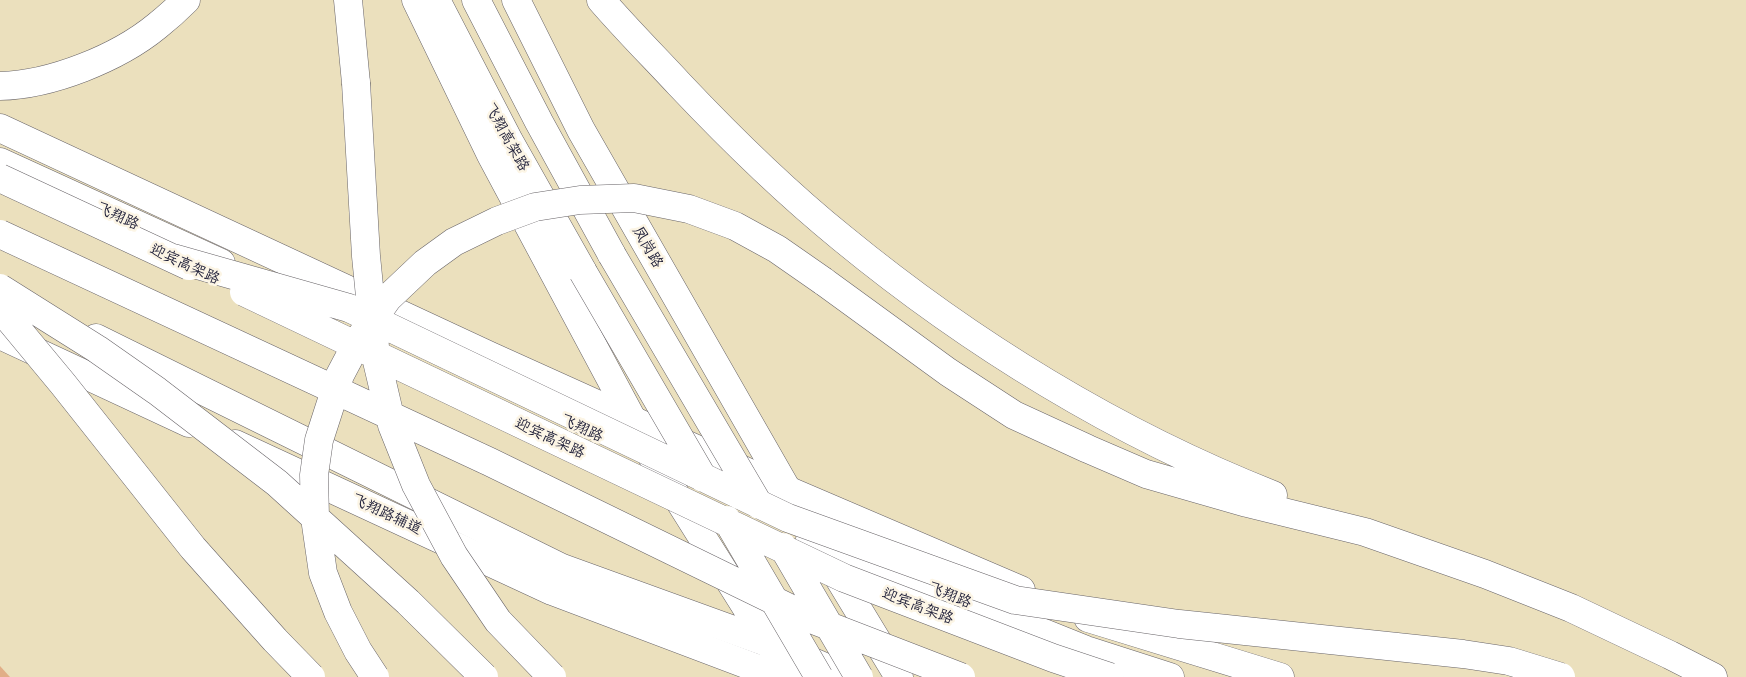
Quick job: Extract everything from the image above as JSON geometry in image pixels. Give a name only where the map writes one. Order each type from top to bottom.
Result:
[{"type":"main road","points":[[0,86],[14,85],[68,73],[115,54],[157,27],[186,0]]},
{"type":"main road","points":[[348,0],[356,83],[366,256],[376,357],[392,425],[416,486],[454,556],[498,621],[552,677]]},
{"type":"main road","points":[[416,0],[492,155],[655,462],[790,677]]},
{"type":"main road","name":"飞翔高架路","points":[[436,0],[508,141],[819,677]]},
{"type":"main road","points":[[476,0],[539,122],[612,255],[859,677]]},
{"type":"main road","name":"凤岗路","points":[[516,0],[581,130],[817,542],[899,677]]},
{"type":"main road","points":[[601,0],[707,114],[841,238],[914,295],[1004,356],[1104,416],[1176,454],[1365,532],[1485,574],[1571,608],[1712,677]]},
{"type":"main road","points":[[0,128],[490,356],[787,490],[1092,620],[1280,677]]},
{"type":"main road","name":"飞翔路","points":[[0,162],[655,462],[817,542],[1086,650],[1170,677]]},
{"type":"main road","name":"迎宾高架路","points":[[0,178],[173,258],[844,578],[1053,658],[1110,677]]},
{"type":"main road","points":[[375,677],[358,651],[338,612],[323,573],[314,518],[314,475],[319,440],[340,374],[360,339],[388,298],[425,263],[454,242],[498,221],[535,207],[580,200],[634,198],[689,209],[735,226],[777,249],[940,367],[1014,415],[1146,474],[1247,503],[1365,532]]},
{"type":"main road","points":[[0,234],[490,462],[816,620],[961,677]]},
{"type":"main road","points":[[173,258],[349,308],[788,518],[1015,600],[1179,624],[1463,654],[1509,661],[1561,677]]},
{"type":"main road","points":[[0,289],[562,568],[769,643],[848,677]]},
{"type":"main road","points":[[0,289],[97,349],[157,391],[278,483],[408,602],[484,677]]},
{"type":"main road","points":[[0,312],[9,319],[68,391],[193,548],[275,640],[311,677]]},
{"type":"main road","name":"飞翔路辅道","points":[[0,335],[552,591],[780,677]]},
{"type":"building","points":[[0,666],[10,677],[0,677]]}]
